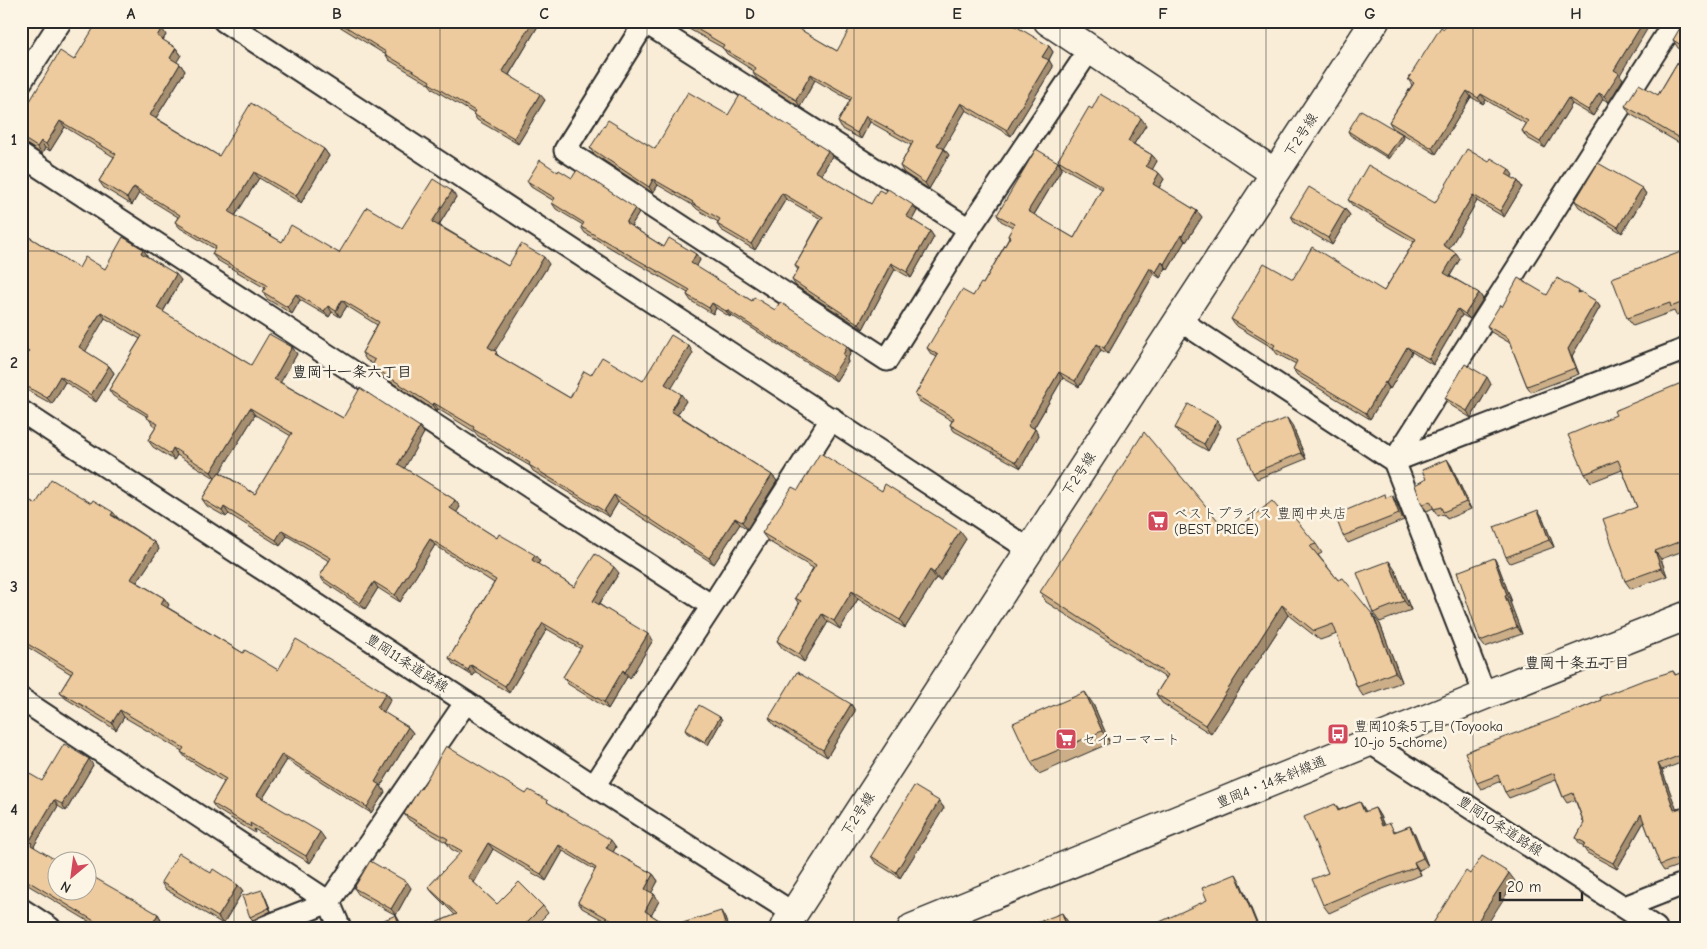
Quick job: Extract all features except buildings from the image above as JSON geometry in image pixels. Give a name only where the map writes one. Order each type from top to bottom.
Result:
[{"type":"street","points":[[21,82],[61,21]]},
{"type":"street","points":[[224,21],[832,418],[1030,550]]},
{"type":"street","points":[[1048,21],[1275,173]]},
{"type":"street","name":"下2号線","points":[[788,921],[1375,21]]},
{"type":"street","points":[[1394,461],[1675,21]]},
{"type":"street","points":[[970,229],[645,22],[564,150],[887,360],[970,229],[1090,49]]},
{"type":"street","points":[[21,155],[712,606]]},
{"type":"street","points":[[1179,320],[1394,461],[1485,695]]},
{"type":"street","points":[[1394,461],[1686,349]]},
{"type":"street","name":"豊岡11条道路線","points":[[21,411],[594,786],[788,921]]},
{"type":"street","points":[[594,786],[832,418]]},
{"type":"street","name":"豊岡4・14条斜線通","points":[[912,928],[1485,695],[1686,616]]},
{"type":"street","points":[[21,699],[329,902],[340,928]]},
{"type":"street","points":[[262,928],[329,902],[466,702]]},
{"type":"street","name":"豊岡10条道路線","points":[[1369,742],[1656,928]]},
{"type":"street","points":[[1625,907],[1686,883]]},
{"type":"street","points":[[21,909],[50,928]]},
{"type":"place","name":"ベストプライス 豊岡中央店 (BEST PRICE)","points":[[1158,521]]},
{"type":"place","name":"豊岡10条5丁目 (Toyooka 10-jo 5-chome)","points":[[1338,734]]},
{"type":"place","name":"セイコーマート","points":[[1066,739]]},
{"type":"district","name":"豊岡十一条六丁目","points":[[352,372]]},
{"type":"district","name":"豊岡十条五丁目","points":[[1577,663]]}]
